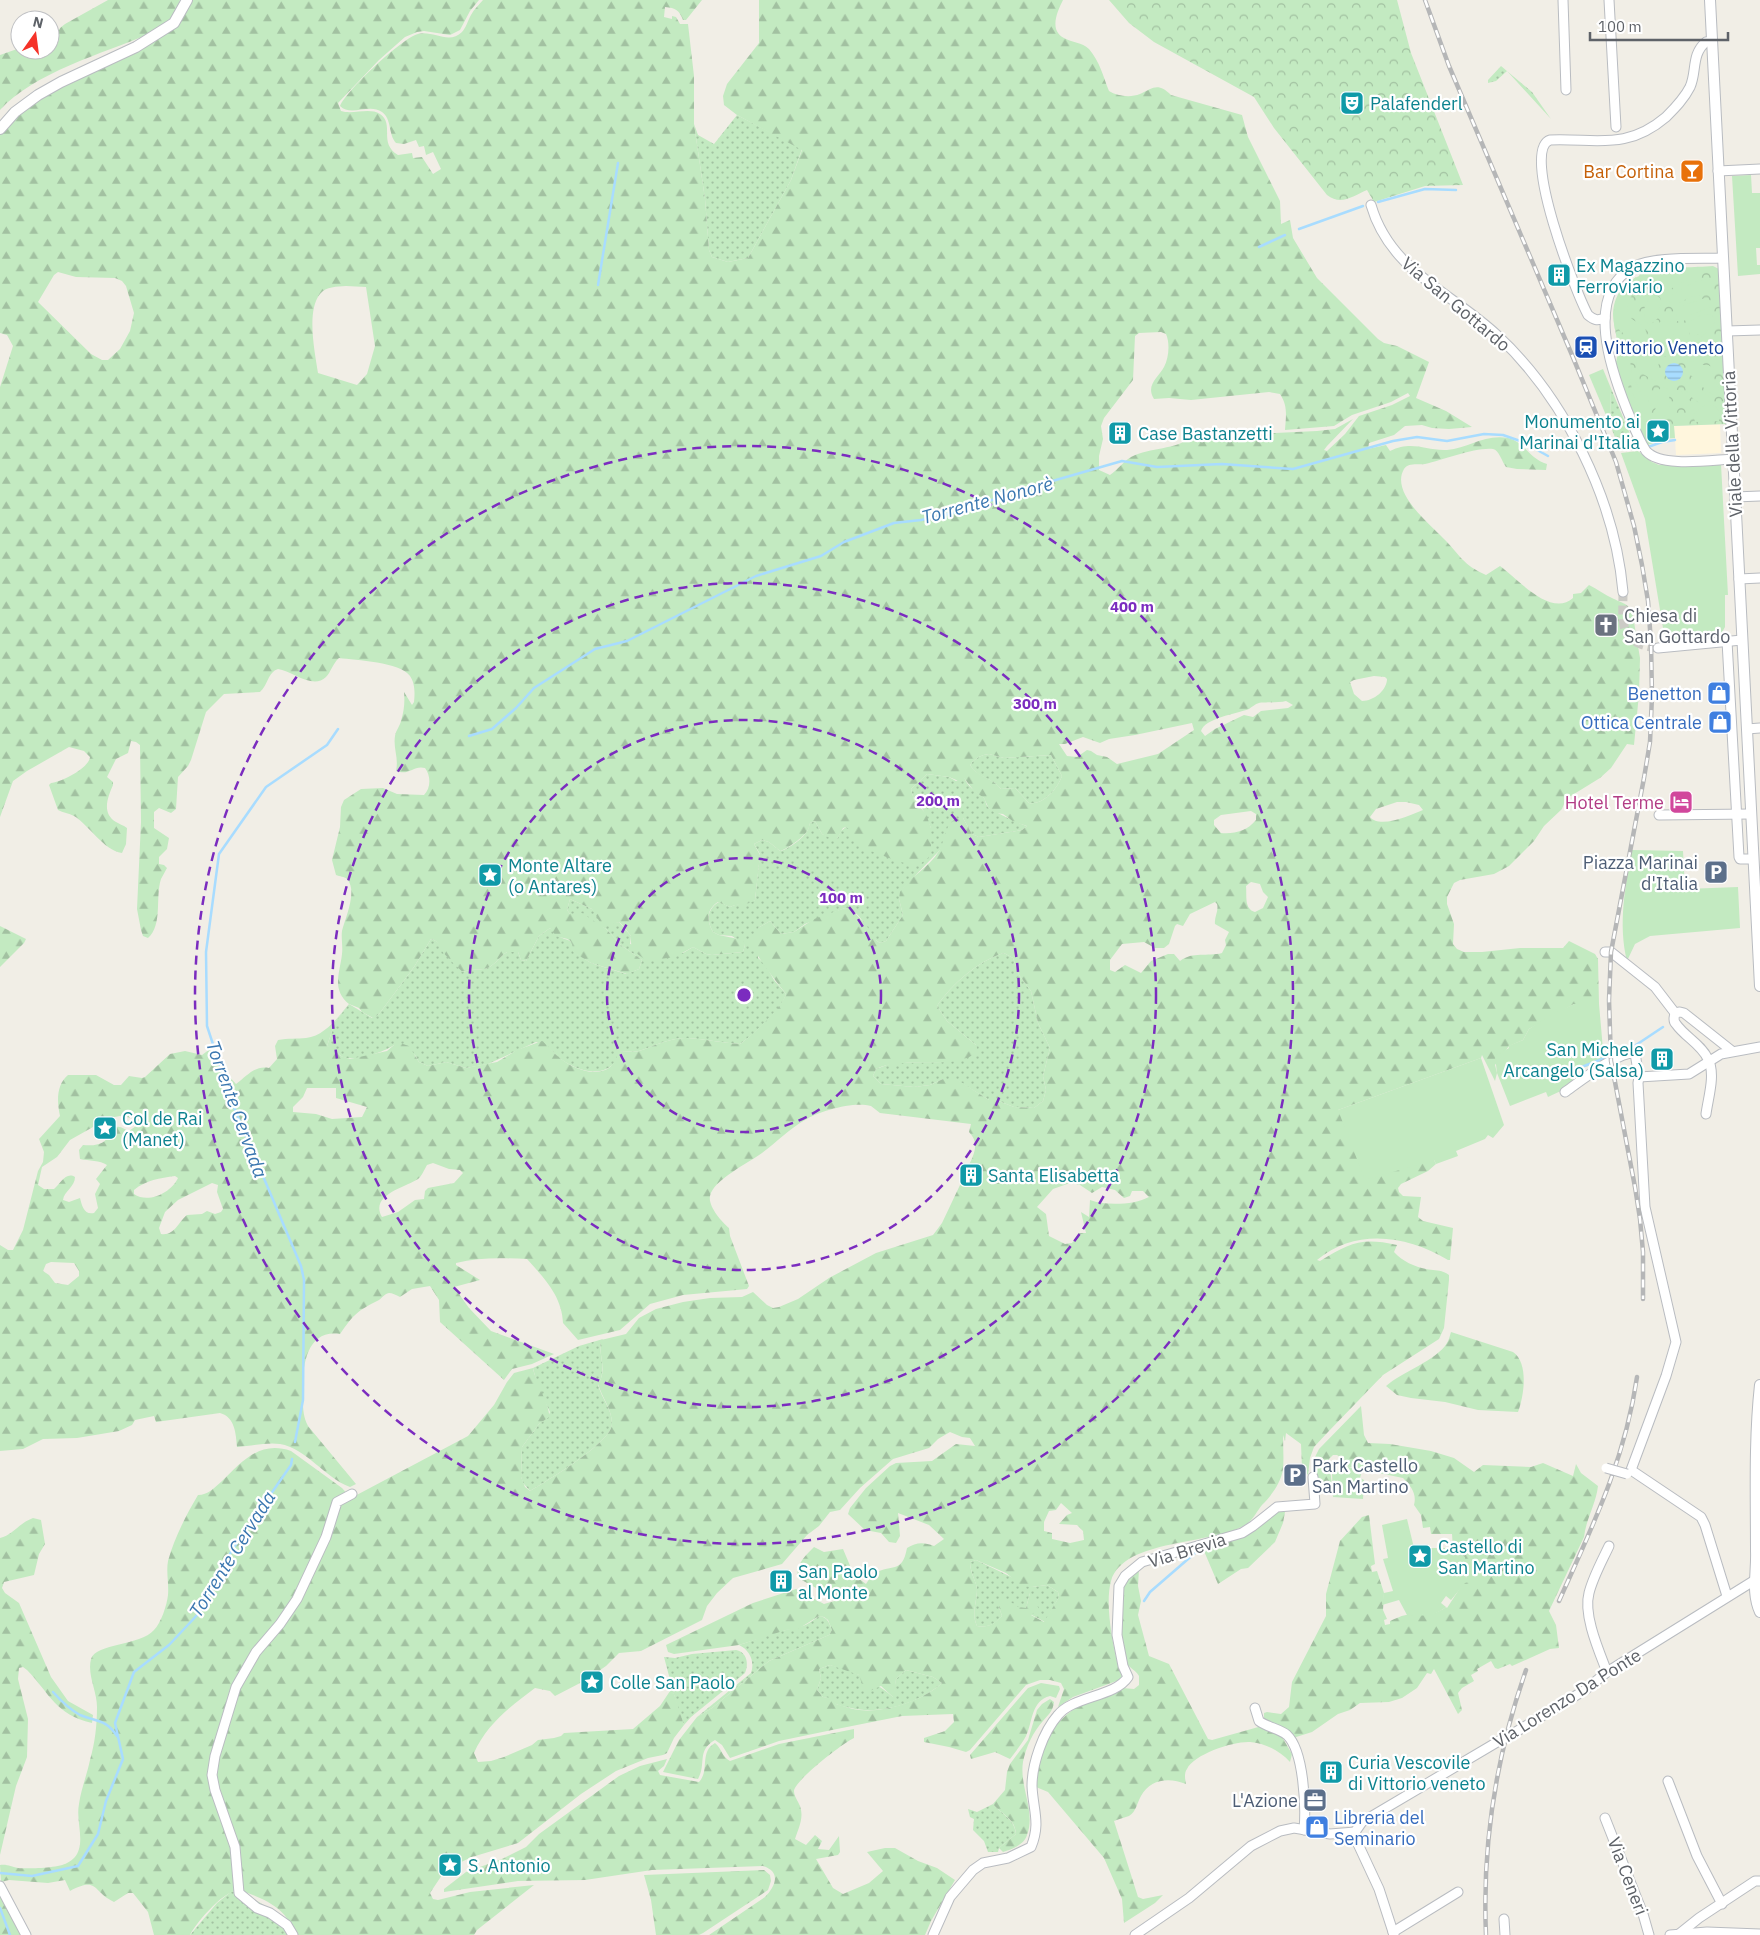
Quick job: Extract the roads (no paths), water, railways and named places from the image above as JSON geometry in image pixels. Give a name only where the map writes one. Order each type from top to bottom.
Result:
[{"type":"street","points":[[0,129],[15,112],[53,86],[136,47],[174,22],[187,0]]},
{"type":"street","points":[[1563,0],[1566,90]]},
{"type":"street","points":[[1609,0],[1616,127]]},
{"type":"street","name":"Viale della Vittoria","points":[[1710,0],[1751,814],[1756,844],[1754,859],[1760,986]]},
{"type":"street","points":[[1605,318],[1598,321],[1594,320],[1586,311],[1555,229],[1540,160],[1542,146],[1546,141],[1550,140],[1611,141],[1632,137],[1651,127],[1672,111],[1685,96],[1694,75],[1694,62],[1699,48],[1706,42],[1712,42]]},
{"type":"street","points":[[1718,171],[1760,169]]},
{"type":"street","name":"Via San Gottardo","points":[[1371,205],[1377,225],[1400,258],[1422,278],[1496,334],[1538,380],[1559,409],[1576,440],[1603,505],[1618,555],[1623,592]]},
{"type":"street","points":[[1723,258],[1656,261],[1632,268],[1612,288],[1606,303],[1605,318],[1612,372],[1641,444],[1646,451],[1654,458],[1666,461],[1733,459]]},
{"type":"street","points":[[1727,331],[1760,330]]},
{"type":"street","points":[[1735,497],[1759,496]]},
{"type":"street","points":[[1739,579],[1760,578]]},
{"type":"street","points":[[1658,648],[1742,640]]},
{"type":"street","points":[[1727,641],[1738,857],[1740,859],[1754,859]]},
{"type":"street","points":[[1747,729],[1760,728]]},
{"type":"street","points":[[1660,815],[1751,814]]},
{"type":"street","points":[[1605,952],[1611,952],[1646,979],[1675,1013],[1676,1024],[1700,1047],[1709,1060],[1711,1080],[1706,1114]]},
{"type":"street","points":[[1675,1013],[1684,1013],[1732,1051]]},
{"type":"street","points":[[1640,1077],[1689,1074],[1721,1054],[1760,1047]]},
{"type":"street","points":[[1565,1092],[1602,1066],[1632,1052],[1635,1053],[1640,1077],[1638,1083],[1645,1207],[1676,1342],[1666,1376],[1631,1470],[1653,1486]]},
{"type":"street","points":[[1760,1385],[1756,1454],[1754,1594],[1760,1612]]},
{"type":"street","points":[[1604,1467],[1627,1474],[1653,1486],[1701,1517],[1705,1524],[1718,1572],[1727,1596]]},
{"type":"street","name":"Via Brevia","points":[[932,1935],[950,1897],[973,1870],[982,1864],[1008,1858],[1031,1847],[1037,1827],[1032,1786],[1034,1765],[1041,1745],[1058,1714],[1082,1700],[1110,1690],[1125,1682],[1128,1677],[1123,1666],[1117,1635],[1119,1586],[1125,1576],[1142,1562],[1242,1533],[1277,1507],[1315,1504],[1313,1478]]},
{"type":"street","points":[[293,1935],[287,1925],[270,1913],[257,1908],[239,1893],[235,1847],[215,1790],[212,1775],[215,1756],[236,1687],[256,1652],[280,1624],[297,1599],[326,1538],[337,1502],[352,1494]]},
{"type":"street","points":[[1607,1672],[1598,1649],[1588,1611],[1589,1594],[1609,1546]]},
{"type":"street","name":"Via Lorenzo Da Ponte","points":[[1355,1832],[1360,1824],[1370,1817],[1585,1690],[1607,1672],[1755,1580]]},
{"type":"street","points":[[1255,1708],[1259,1721],[1285,1734],[1293,1742],[1302,1781],[1304,1830]]},
{"type":"street","points":[[1668,1781],[1697,1856],[1722,1904]]},
{"type":"street","name":"Via Ceneri","points":[[1605,1818],[1643,1914],[1649,1935]]},
{"type":"street","points":[[1134,1935],[1189,1898],[1251,1846],[1280,1830],[1294,1828],[1330,1834],[1355,1832],[1356,1840],[1379,1889],[1393,1933],[1458,1892]]},
{"type":"street","points":[[1674,1934],[1755,1881],[1760,1881]]},
{"type":"street","points":[[0,1886],[26,1935]]},
{"type":"street","points":[[1504,1919],[1505,1935]]},
{"type":"street","points":[[1674,1934],[1723,1932],[1760,1934]]},
{"type":"water","points":[[1674,363],[1680,366],[1683,372],[1680,378],[1674,381],[1668,378],[1665,372],[1668,366]]},
{"type":"waterway","points":[[598,285],[618,163]]},
{"type":"waterway","points":[[1378,202],[1425,189],[1456,190]]},
{"type":"waterway","points":[[1299,229],[1363,206]]},
{"type":"waterway","points":[[1259,247],[1285,235]]},
{"type":"waterway","name":"Torrente Nonorè","points":[[469,736],[492,729],[516,708],[534,688],[595,649],[627,641],[756,576],[821,556],[844,542],[894,523],[921,520],[953,513],[1028,488],[1122,461],[1157,467],[1222,464],[1293,469],[1393,441],[1417,437],[1447,441],[1484,434],[1503,435],[1523,442],[1548,456]]},
{"type":"waterway","points":[[1648,447],[1675,440]]},
{"type":"waterway","name":"Torrente Cervada","points":[[295,1442],[303,1400],[304,1280],[301,1266],[233,1105],[207,1026],[206,952],[219,854],[266,787],[327,745],[338,729]]},
{"type":"waterway","points":[[1621,1051],[1636,1045],[1663,1027]]},
{"type":"waterway","points":[[1579,1068],[1605,1058]]},
{"type":"waterway","name":"Torrente Cervada","points":[[0,1873],[32,1876],[78,1866],[98,1834],[106,1801],[123,1759],[115,1723],[134,1672],[169,1645],[200,1612],[232,1550],[291,1465],[292,1459]]},
{"type":"waterway","points":[[1144,1601],[1150,1592],[1195,1553]]},
{"type":"waterway","points":[[53,1692],[72,1710],[105,1724],[117,1736]]},
{"type":"waterway","name":"Torrente Cervada","points":[[0,1908],[10,1935]]},
{"type":"tunnel","points":[[1623,592],[1624,623],[1629,637],[1645,646],[1658,648]]},
{"type":"railway","points":[[1425,0],[1449,66],[1616,462],[1634,526],[1642,565],[1648,601],[1651,643],[1652,696],[1650,742],[1611,952],[1609,1000],[1611,1061],[1640,1219],[1643,1252],[1643,1299]]},
{"type":"railway","points":[[1559,1601],[1595,1519],[1616,1464],[1625,1436],[1637,1377]]},
{"type":"railway","points":[[1486,1935],[1486,1867],[1493,1801],[1507,1735],[1526,1670]]},
{"type":"place","name":"Palafenderl","points":[[1352,103]]},
{"type":"place","name":"Bar Cortina","points":[[1692,171]]},
{"type":"place","name":"Ex Magazzino Ferroviario","points":[[1559,275]]},
{"type":"place","name":"Vittorio Veneto","points":[[1586,347]]},
{"type":"place","name":"Monumento ai Marinai d'Italia","points":[[1658,431]]},
{"type":"place","name":"Case Bastanzetti","points":[[1120,433]]},
{"type":"place","name":"Chiesa di San Gottardo","points":[[1606,625]]},
{"type":"place","name":"Benetton","points":[[1719,693]]},
{"type":"place","name":"Ottica Centrale","points":[[1720,722]]},
{"type":"place","name":"Hotel Terme","points":[[1681,802]]},
{"type":"place","name":"Piazza Marinai d'Italia","points":[[1716,872]]},
{"type":"place","name":"Monte Altare (o Antares)","points":[[490,875]]},
{"type":"place","name":"San Michele Arcangelo (Salsa)","points":[[1662,1059]]},
{"type":"place","name":"Col de Rai (Manet)","points":[[105,1128]]},
{"type":"place","name":"Santa Elisabetta","points":[[971,1175]]},
{"type":"place","name":"Park Castello San Martino","points":[[1295,1475]]},
{"type":"place","name":"Castello di San Martino","points":[[1420,1556]]},
{"type":"place","name":"San Paolo al Monte","points":[[781,1581]]},
{"type":"place","name":"Colle San Paolo","points":[[592,1682]]},
{"type":"place","name":"Curia Vescovile di Vittorio veneto","points":[[1331,1772]]},
{"type":"place","name":"L'Azione","points":[[1315,1800]]},
{"type":"place","name":"Libreria del Seminario","points":[[1317,1827]]},
{"type":"place","name":"S. Antonio","points":[[450,1865]]}]
